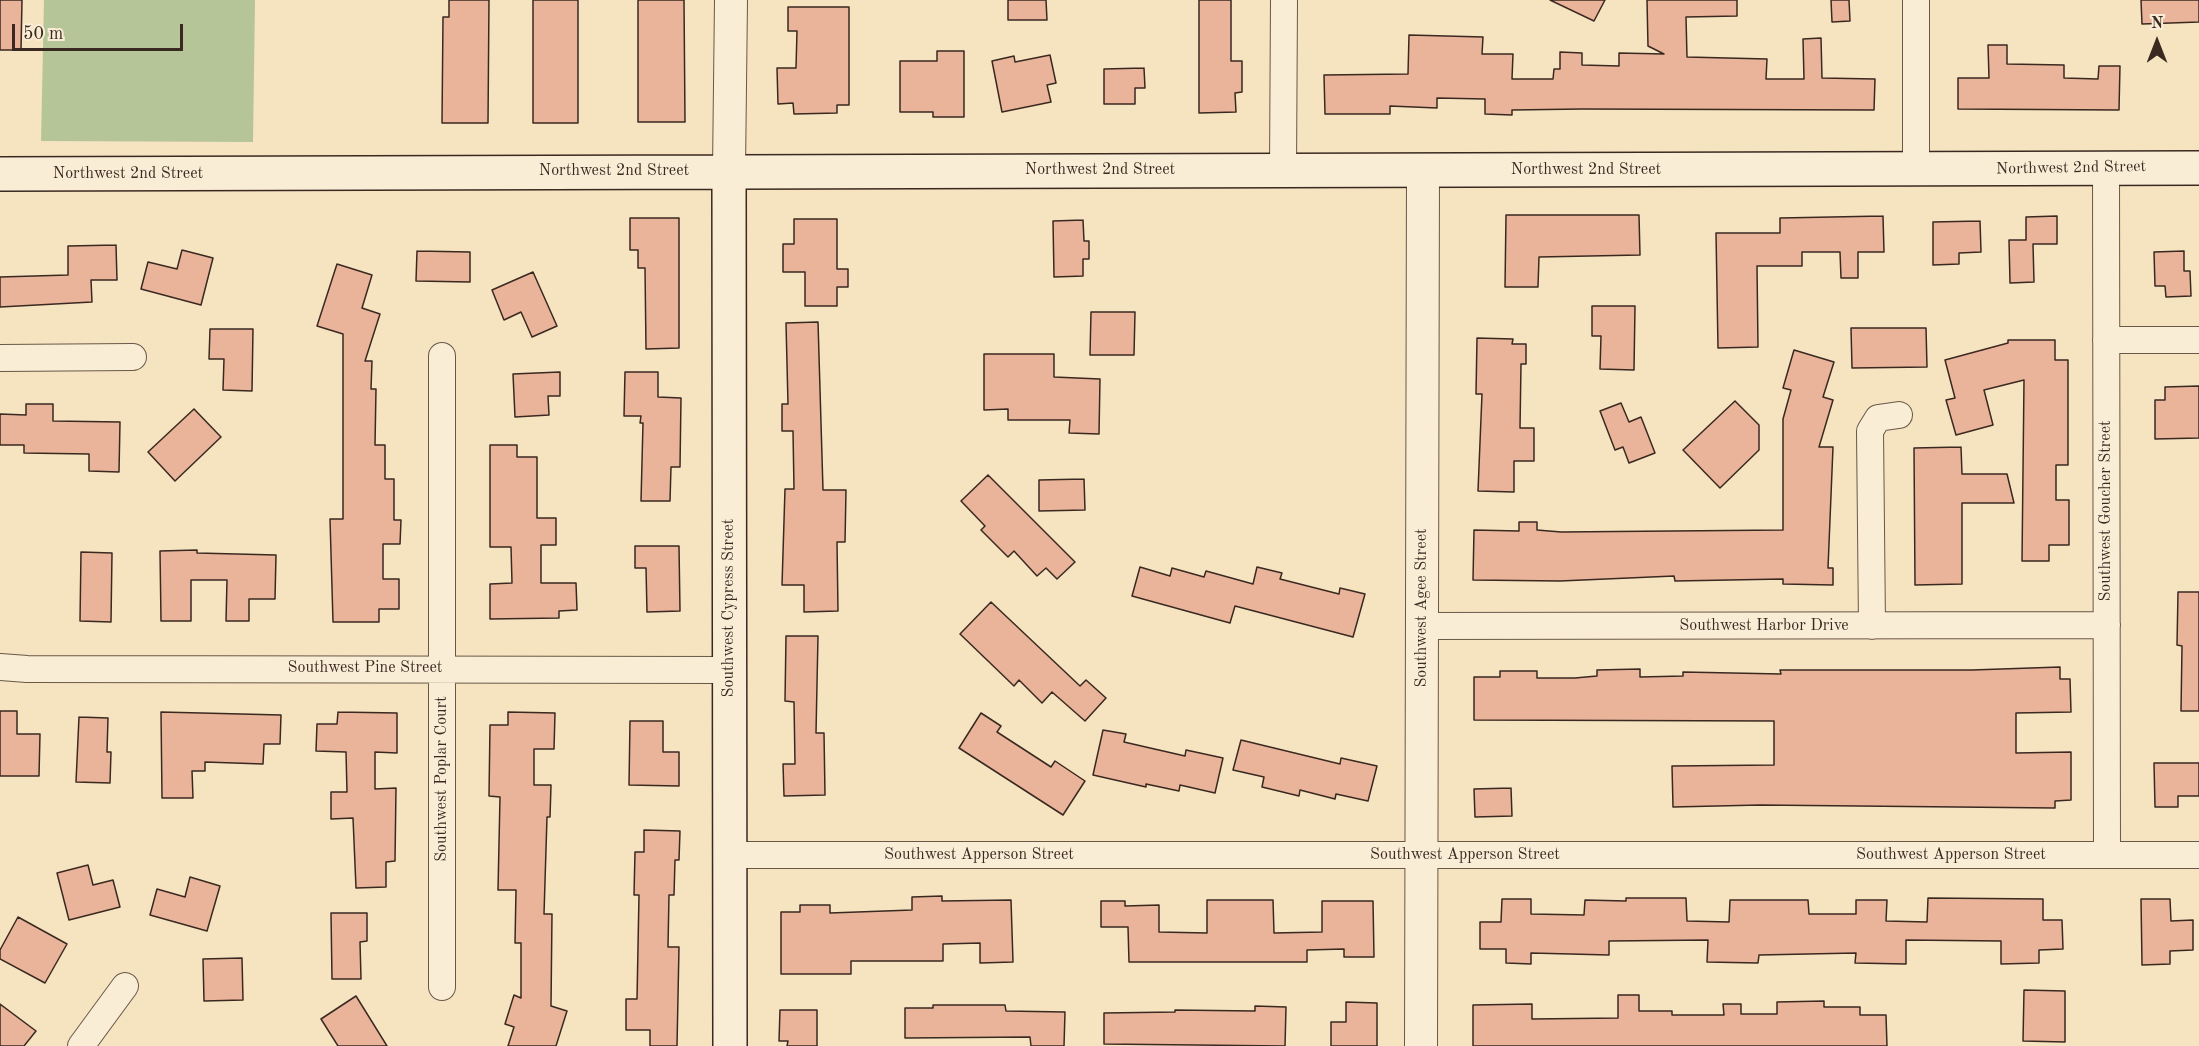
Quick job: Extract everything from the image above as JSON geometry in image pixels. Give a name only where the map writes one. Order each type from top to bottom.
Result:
[{"type":"main road","name":"Northwest 2nd Street","points":[[0,174],[729,170],[2199,168]]},
{"type":"main road","name":"Southwest Cypress Street","points":[[729,170],[730,1046]]},
{"type":"street","points":[[729,170],[731,0]]},
{"type":"street","points":[[1283,170],[1284,0]]},
{"type":"street","points":[[1916,0],[1917,170]]},
{"type":"street","name":"Southwest Goucher Street","points":[[2106,168],[2107,855]]},
{"type":"street","name":"Southwest Agee Street","points":[[1421,1046],[1423,170]]},
{"type":"street","points":[[2106,340],[2199,340]]},
{"type":"street","name":"Southwest Poplar Court","points":[[442,356],[442,987]]},
{"type":"street","points":[[0,358],[133,357]]},
{"type":"street","points":[[1872,626],[1870,431],[1878,418],[1899,415]]},
{"type":"street","name":"Southwest Harbor Drive","points":[[1422,626],[2107,625]]},
{"type":"street","name":"Southwest Pine Street","points":[[0,667],[27,669],[729,670]]},
{"type":"street","name":"Southwest Apperson Street","points":[[730,855],[2199,855]]},
{"type":"street","points":[[81,1046],[125,986]]},
{"type":"green space","points":[[44,0],[255,0],[253,142],[41,141]]},
{"type":"building","points":[[0,0],[22,0],[21,50],[0,50]]},
{"type":"building","points":[[449,0],[489,0],[488,123],[442,123],[443,17],[449,17]]},
{"type":"building","points":[[533,0],[578,0],[578,123],[533,123]]},
{"type":"building","points":[[638,0],[684,0],[685,122],[638,122]]},
{"type":"building","points":[[1008,0],[1046,0],[1047,20],[1008,20]]},
{"type":"building","points":[[1199,0],[1231,0],[1231,61],[1242,61],[1242,92],[1235,93],[1236,112],[1199,113]]},
{"type":"building","points":[[1550,0],[1605,0],[1594,21]]},
{"type":"building","points":[[1647,0],[1737,0],[1737,16],[1686,17],[1687,57],[1767,59],[1766,79],[1804,79],[1803,39],[1821,38],[1822,78],[1875,79],[1874,110],[1582,109],[1512,110],[1512,115],[1485,114],[1485,99],[1437,98],[1437,108],[1390,106],[1390,114],[1325,114],[1324,75],[1408,74],[1409,35],[1483,37],[1482,54],[1513,54],[1512,79],[1553,79],[1554,69],[1560,69],[1560,52],[1582,53],[1582,65],[1619,66],[1619,53],[1664,54],[1648,46]]},
{"type":"building","points":[[1831,0],[1849,0],[1850,21],[1832,22]]},
{"type":"building","points":[[2141,0],[2199,0],[2199,22],[2142,24]]},
{"type":"building","points":[[788,7],[849,7],[849,105],[837,105],[837,113],[794,114],[793,103],[778,104],[777,68],[796,68],[797,31],[788,31]]},
{"type":"building","points":[[1988,45],[2007,45],[2007,64],[2064,65],[2064,78],[2098,79],[2099,66],[2120,66],[2119,110],[1958,109],[1958,78],[1989,78]]},
{"type":"building","points":[[937,51],[964,51],[964,117],[933,117],[933,112],[900,112],[900,61],[937,61]]},
{"type":"building","points":[[1050,55],[1056,83],[1047,85],[1051,102],[1002,112],[992,61],[1014,56],[1015,62]]},
{"type":"building","points":[[1144,68],[1145,88],[1135,88],[1135,104],[1104,104],[1104,69]]},
{"type":"building","points":[[1506,215],[1639,215],[1640,255],[1539,257],[1538,287],[1505,287]]},
{"type":"building","points":[[1883,216],[1884,252],[1858,252],[1858,278],[1841,278],[1840,252],[1802,252],[1802,266],[1757,266],[1758,347],[1718,348],[1716,233],[1780,233],[1780,218]]},
{"type":"building","points":[[2057,216],[2057,244],[2033,244],[2034,282],[2010,283],[2009,240],[2026,240],[2026,217]]},
{"type":"building","points":[[630,218],[679,218],[679,348],[646,349],[645,268],[638,268],[638,250],[630,250]]},
{"type":"building","points":[[794,219],[837,219],[837,269],[848,269],[848,287],[837,287],[837,306],[805,306],[805,272],[783,272],[783,244],[794,244]]},
{"type":"building","points":[[1083,220],[1084,241],[1089,241],[1089,259],[1083,259],[1083,276],[1054,277],[1053,221]]},
{"type":"building","points":[[1980,221],[1981,252],[1959,253],[1959,264],[1933,265],[1933,222]]},
{"type":"building","points":[[116,245],[117,280],[91,280],[92,302],[0,307],[0,277],[68,275],[68,246]]},
{"type":"building","points":[[182,250],[213,258],[201,305],[141,289],[148,262],[177,269]]},
{"type":"building","points":[[417,251],[470,252],[470,282],[416,281]]},
{"type":"building","points":[[2184,251],[2184,271],[2190,271],[2191,296],[2166,297],[2165,286],[2155,286],[2154,252]]},
{"type":"building","points":[[337,264],[372,275],[362,308],[380,314],[365,361],[372,361],[371,389],[376,389],[375,445],[385,445],[385,479],[394,479],[394,520],[401,520],[400,544],[383,544],[383,579],[399,579],[399,609],[379,609],[379,622],[333,622],[330,519],[343,519],[343,334],[317,326]]},
{"type":"building","points":[[533,272],[557,326],[532,337],[521,312],[504,320],[492,290]]},
{"type":"building","points":[[1592,306],[1635,306],[1634,370],[1600,369],[1601,336],[1592,336]]},
{"type":"building","points":[[1091,312],[1135,312],[1134,355],[1090,355]]},
{"type":"building","points":[[818,322],[823,490],[846,490],[845,542],[837,542],[838,611],[804,612],[804,585],[782,585],[785,489],[794,489],[793,431],[782,431],[782,404],[788,404],[786,323]]},
{"type":"building","points":[[1851,328],[1926,328],[1927,367],[1852,368]]},
{"type":"building","points":[[210,329],[253,329],[252,391],[223,390],[224,359],[209,359]]},
{"type":"building","points":[[1477,338],[1513,339],[1512,344],[1526,344],[1526,364],[1521,364],[1520,428],[1534,428],[1534,461],[1514,461],[1514,492],[1478,491],[1482,394],[1476,394]]},
{"type":"building","points":[[2008,340],[2055,340],[2055,360],[2068,360],[2068,465],[2056,465],[2056,500],[2069,500],[2069,545],[2049,545],[2049,561],[2022,561],[2024,380],[1984,390],[1993,425],[1956,435],[1946,400],[1955,398],[1945,360],[2008,343]]},
{"type":"building","points":[[1794,350],[1834,362],[1823,397],[1833,400],[1819,447],[1833,447],[1828,568],[1833,568],[1833,585],[1783,584],[1783,579],[1675,581],[1674,576],[1560,581],[1473,580],[1474,530],[1519,531],[1519,522],[1537,522],[1537,530],[1561,532],[1783,530],[1783,419],[1791,390],[1783,388]]},
{"type":"building","points":[[984,354],[1054,354],[1054,377],[1100,379],[1099,434],[1069,433],[1070,420],[1008,420],[1008,409],[984,410]]},
{"type":"building","points":[[560,372],[560,396],[548,396],[549,415],[515,417],[513,374]]},
{"type":"building","points":[[625,372],[658,372],[658,397],[681,398],[680,467],[671,467],[670,501],[641,501],[643,423],[640,423],[641,416],[624,416]]},
{"type":"building","points":[[2199,386],[2199,438],[2155,439],[2155,400],[2165,400],[2165,387]]},
{"type":"building","points":[[1735,401],[1759,425],[1759,450],[1720,488],[1683,450]]},
{"type":"building","points":[[1621,403],[1629,422],[1641,417],[1655,453],[1629,463],[1623,447],[1615,450],[1600,411]]},
{"type":"building","points":[[26,404],[53,404],[53,421],[120,422],[119,472],[89,471],[89,454],[24,453],[24,445],[0,445],[0,414],[26,415]]},
{"type":"building","points":[[194,409],[221,437],[175,481],[148,452]]},
{"type":"building","points":[[490,445],[517,445],[517,457],[537,457],[537,518],[556,518],[556,545],[541,545],[541,583],[576,583],[577,610],[559,611],[559,618],[490,619],[490,584],[512,583],[511,547],[490,547]]},
{"type":"building","points":[[1961,447],[1962,474],[2007,474],[2014,503],[1962,503],[1962,584],[1915,585],[1914,448]]},
{"type":"building","points":[[988,475],[1075,562],[1057,579],[1046,568],[1037,576],[1014,551],[1008,557],[981,530],[985,526],[961,501]]},
{"type":"building","points":[[1084,479],[1085,510],[1039,511],[1039,480]]},
{"type":"building","points":[[635,546],[679,546],[680,611],[647,612],[646,568],[635,568]]},
{"type":"building","points":[[197,550],[197,553],[276,555],[275,599],[249,599],[249,621],[226,621],[227,580],[191,580],[191,621],[161,621],[160,551]]},
{"type":"building","points":[[81,552],[112,553],[111,622],[80,621]]},
{"type":"building","points":[[1140,567],[1170,576],[1172,568],[1204,577],[1206,571],[1253,584],[1257,567],[1282,573],[1280,579],[1339,594],[1340,588],[1365,594],[1353,637],[1235,606],[1230,623],[1132,596]]},
{"type":"building","points":[[2178,592],[2199,592],[2199,711],[2181,711],[2182,646],[2177,645]]},
{"type":"building","points":[[991,602],[1080,686],[1086,680],[1106,698],[1085,721],[1052,692],[1042,703],[1019,680],[1014,686],[960,634]]},
{"type":"building","points":[[786,636],[818,636],[816,733],[824,733],[825,795],[784,796],[783,764],[795,764],[794,702],[785,701]]},
{"type":"building","points":[[2060,667],[2060,679],[2070,679],[2071,712],[2016,713],[2016,753],[2071,752],[2071,800],[2055,801],[2055,808],[1760,805],[1673,807],[1672,766],[1774,765],[1774,721],[1474,720],[1474,677],[1500,677],[1500,671],[1537,671],[1537,678],[1575,678],[1597,676],[1597,670],[1640,669],[1640,677],[1683,676],[1683,672],[1781,674],[1780,670],[1972,670]]},
{"type":"building","points":[[0,711],[17,711],[17,734],[40,734],[39,776],[0,776]]},
{"type":"building","points":[[161,712],[281,715],[280,744],[264,744],[263,764],[205,762],[205,771],[192,771],[193,798],[162,798]]},
{"type":"building","points":[[338,712],[397,713],[397,753],[375,752],[375,789],[396,788],[395,861],[386,862],[386,887],[356,888],[353,818],[331,819],[331,792],[347,792],[346,752],[316,751],[317,724],[337,724]]},
{"type":"building","points":[[508,712],[555,713],[554,749],[534,749],[534,785],[551,785],[550,817],[547,817],[544,914],[552,914],[551,1006],[567,1011],[556,1046],[508,1046],[514,1027],[505,1024],[514,995],[521,998],[521,943],[515,943],[516,890],[498,890],[500,797],[489,796],[490,725],[508,725]]},
{"type":"building","points":[[981,713],[1001,726],[997,732],[1051,767],[1055,761],[1085,781],[1063,815],[959,748]]},
{"type":"building","points":[[79,717],[108,718],[107,752],[111,752],[110,783],[76,782]]},
{"type":"building","points":[[630,721],[663,721],[663,752],[679,752],[679,786],[629,785]]},
{"type":"building","points":[[1103,730],[1126,734],[1124,742],[1185,756],[1186,750],[1223,758],[1215,793],[1180,785],[1179,791],[1146,784],[1146,787],[1093,775]]},
{"type":"building","points":[[1241,740],[1340,764],[1341,758],[1377,766],[1368,801],[1336,794],[1335,799],[1300,790],[1299,796],[1262,787],[1264,777],[1233,770]]},
{"type":"building","points":[[2154,763],[2199,763],[2199,796],[2178,796],[2178,807],[2155,807]]},
{"type":"building","points":[[1511,788],[1512,816],[1475,817],[1474,789]]},
{"type":"building","points":[[644,830],[680,831],[679,860],[675,860],[674,895],[669,895],[668,947],[679,947],[677,1046],[650,1046],[650,1030],[626,1030],[626,999],[637,999],[639,895],[634,895],[635,852],[644,852]]},
{"type":"building","points":[[88,865],[93,885],[113,880],[120,907],[69,920],[57,873]]},
{"type":"building","points":[[190,877],[220,886],[207,931],[150,915],[157,889],[185,897]]},
{"type":"building","points":[[942,896],[942,901],[1011,900],[1013,962],[980,963],[980,943],[943,944],[943,961],[851,961],[851,974],[781,974],[781,912],[800,912],[800,905],[830,905],[830,913],[912,910],[912,897]]},
{"type":"building","points":[[1626,898],[1686,898],[1687,921],[1729,922],[1730,900],[1808,900],[1809,914],[1856,914],[1856,900],[1887,900],[1886,921],[1927,922],[1928,898],[2043,899],[2043,920],[2062,920],[2063,949],[2039,950],[2039,963],[2001,964],[2001,941],[1906,940],[1906,964],[1855,963],[1856,953],[1759,955],[1758,963],[1707,962],[1708,940],[1609,941],[1609,955],[1531,953],[1531,964],[1506,963],[1506,949],[1480,949],[1480,922],[1501,922],[1502,899],[1531,899],[1531,914],[1584,915],[1585,900],[1626,901]]},
{"type":"building","points":[[2141,899],[2170,899],[2171,921],[2193,920],[2193,950],[2170,951],[2170,964],[2142,965]]},
{"type":"building","points":[[1207,900],[1273,900],[1274,933],[1322,932],[1322,901],[1373,901],[1374,957],[1344,957],[1344,949],[1307,950],[1307,962],[1129,962],[1128,927],[1101,927],[1101,901],[1125,901],[1125,906],[1159,905],[1159,932],[1207,933]]},
{"type":"building","points":[[331,913],[367,913],[367,941],[360,942],[361,979],[332,979]]},
{"type":"building","points":[[18,917],[67,944],[45,983],[0,959],[0,950]]},
{"type":"building","points":[[242,958],[243,1000],[204,1001],[203,959]]},
{"type":"building","points":[[2024,990],[2065,991],[2065,1042],[2023,1041]]},
{"type":"building","points":[[1618,995],[1639,995],[1639,1011],[1672,1011],[1672,1015],[1724,1015],[1723,1004],[1741,1004],[1741,1014],[1777,1014],[1777,1002],[1824,1001],[1824,1007],[1860,1007],[1860,1015],[1886,1015],[1887,1046],[1473,1046],[1473,1005],[1532,1004],[1532,1019],[1618,1018]]},
{"type":"building","points":[[356,996],[387,1046],[338,1046],[321,1019]]},
{"type":"building","points":[[1346,1002],[1377,1003],[1377,1046],[1331,1046],[1331,1022],[1346,1022]]},
{"type":"building","points":[[0,1004],[36,1031],[24,1046],[0,1046]]},
{"type":"building","points":[[933,1005],[1005,1005],[1006,1011],[1065,1012],[1064,1046],[1031,1046],[1030,1037],[905,1038],[905,1008],[933,1008]]},
{"type":"building","points":[[1255,1006],[1286,1007],[1285,1046],[1104,1044],[1104,1013],[1175,1012],[1175,1010],[1255,1011]]},
{"type":"building","points":[[780,1010],[817,1010],[817,1046],[787,1046],[788,1041],[779,1041]]}]
